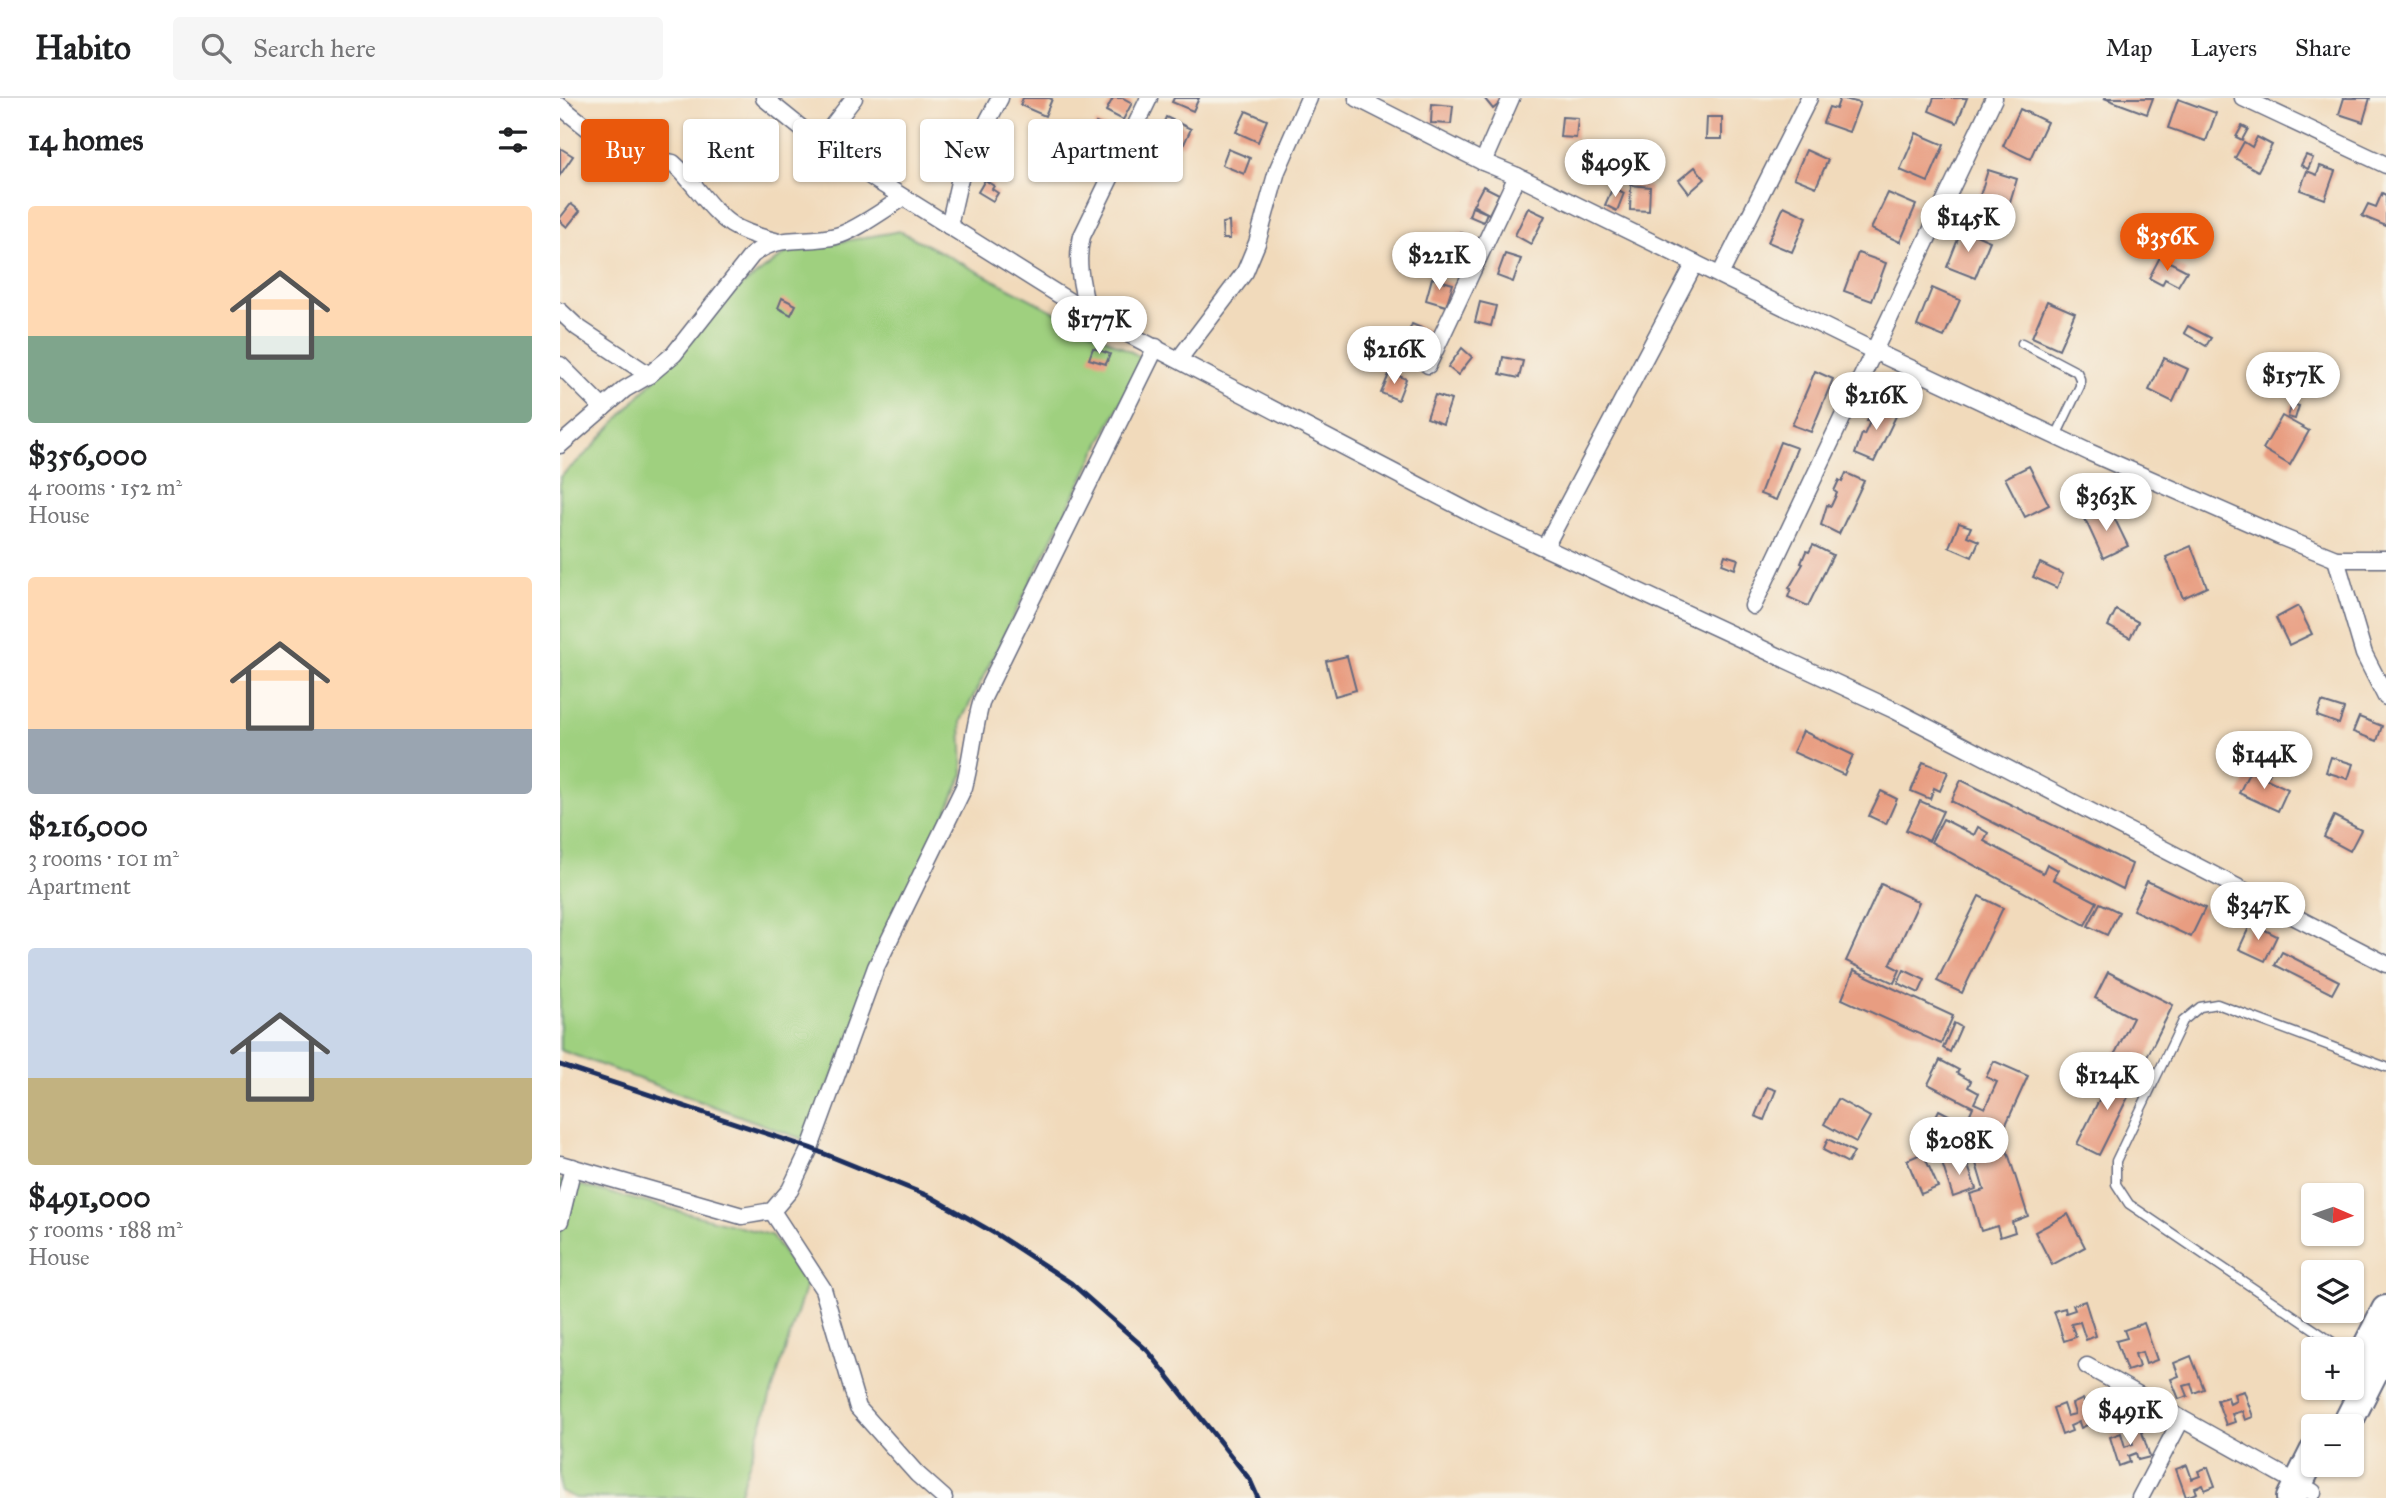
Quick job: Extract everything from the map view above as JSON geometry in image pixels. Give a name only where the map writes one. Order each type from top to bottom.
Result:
[{"type":"highway","points":[[2364,1354],[2386,1310]]},
{"type":"highway","points":[[2303,1493],[2316,1477]]},
{"type":"street","points":[[764,98],[793,121]]},
{"type":"street","points":[[838,119],[854,98]]},
{"type":"street","points":[[949,226],[967,160],[1000,98]]},
{"type":"street","points":[[1088,313],[1079,271],[1078,253],[1082,236],[1149,98]]},
{"type":"street","points":[[1179,359],[1245,272],[1257,243],[1277,171],[1309,98]]},
{"type":"street","points":[[1357,98],[1483,162],[2056,436],[2336,559],[2386,559]]},
{"type":"street","points":[[1483,162],[1511,98]]},
{"type":"street","points":[[1720,275],[1809,98]]},
{"type":"street","points":[[1753,606],[1994,98]]},
{"type":"street","points":[[2243,98],[2386,165]]},
{"type":"street","points":[[560,106],[630,162],[636,164],[662,160],[673,163],[684,172],[721,217],[732,225],[775,241],[809,241],[839,236],[903,198]]},
{"type":"street","points":[[1427,365],[1517,176]]},
{"type":"street","points":[[879,182],[1088,313],[1485,520],[1894,710],[2386,964]]},
{"type":"street","points":[[560,445],[625,389],[649,375],[674,354],[752,255],[775,241]]},
{"type":"street","points":[[1545,547],[1695,263]]},
{"type":"street","points":[[560,311],[577,327],[649,375]]},
{"type":"street","points":[[560,1221],[566,1166],[742,1216],[772,1211],[790,1190],[810,1148],[876,967],[964,788],[972,757],[973,731],[982,700],[1156,347]]},
{"type":"street","points":[[560,365],[603,408]]},
{"type":"street","points":[[2336,559],[2364,654],[2386,697]]},
{"type":"street","points":[[772,1211],[823,1289],[858,1408],[917,1474],[944,1498]]},
{"type":"street","points":[[2087,1366],[2303,1493]]},
{"type":"street","points":[[2140,1498],[2181,1420]]},
{"type":"lane","points":[[2022,343],[2077,372],[2080,379],[2080,386],[2056,436]]},
{"type":"lane","points":[[2327,1337],[2129,1204],[2116,1184],[2116,1161],[2183,1021],[2200,1007],[2217,1004],[2386,1067]]},
{"type":"green space","points":[[900,231],[1143,358],[961,721],[963,774],[805,1140],[560,1050],[560,477],[589,451],[736,290],[789,251]]},
{"type":"green space","points":[[560,1180],[771,1235],[806,1285],[738,1498],[575,1498],[560,1491]]},
{"type":"building","points":[[1023,98],[1052,99],[1045,116],[1020,105]]},
{"type":"building","points":[[1113,98],[1123,98],[1132,103],[1124,119],[1106,111]]},
{"type":"building","points":[[1174,98],[1199,98],[1193,111],[1172,102]]},
{"type":"building","points":[[1484,98],[1506,98],[1493,109]]},
{"type":"building","points":[[1840,98],[1860,103],[1849,132],[1823,123],[1829,107],[1836,109]]},
{"type":"building","points":[[1934,98],[1967,98],[1957,123],[1929,111]]},
{"type":"building","points":[[2104,98],[2153,98],[2147,114]]},
{"type":"building","points":[[2344,98],[2370,98],[2363,122],[2339,114]]},
{"type":"building","points":[[2178,99],[2216,113],[2206,141],[2168,128]]},
{"type":"building","points":[[1432,104],[1453,106],[1451,124],[1431,123]]},
{"type":"building","points":[[2020,109],[2047,122],[2030,159],[2003,146]]},
{"type":"building","points":[[1246,111],[1267,120],[1258,142],[1236,132]]},
{"type":"building","points":[[1562,117],[1578,118],[1576,138],[1560,137]]},
{"type":"building","points":[[1707,117],[1722,117],[1722,139],[1706,139]]},
{"type":"building","points":[[1183,125],[1191,129],[1183,146]]},
{"type":"building","points":[[2242,126],[2248,129],[2242,140],[2236,137]]},
{"type":"building","points":[[1916,133],[1944,145],[1928,182],[1900,170]]},
{"type":"building","points":[[2257,137],[2272,145],[2258,171],[2235,158],[2244,142],[2252,147]]},
{"type":"building","points":[[560,148],[573,156],[560,175]]},
{"type":"building","points":[[1228,149],[1250,158],[1244,174],[1222,165]]},
{"type":"building","points":[[1806,150],[1828,160],[1816,187],[1794,178]]},
{"type":"building","points":[[2306,155],[2313,158],[2308,169],[2301,165]]},
{"type":"building","points":[[2320,166],[2335,171],[2325,199],[2300,190],[2307,171],[2317,175]]},
{"type":"building","points":[[1695,167],[1705,179],[1689,193],[1679,180]]},
{"type":"building","points":[[1988,170],[2017,179],[2005,218],[1976,208]]},
{"type":"building","points":[[984,182],[988,182],[998,193],[993,201],[978,192]]},
{"type":"building","points":[[1631,185],[1650,187],[1649,211],[1630,210]]},
{"type":"building","points":[[1483,186],[1499,194],[1489,214],[1473,205]]},
{"type":"building","points":[[1613,187],[1624,193],[1617,211],[1605,205]]},
{"type":"building","points":[[1888,193],[1916,205],[1900,242],[1871,229]]},
{"type":"building","points":[[2382,193],[2386,195],[2386,226],[2362,216],[2368,204],[2376,207]]},
{"type":"building","points":[[571,204],[580,211],[567,227],[560,218]]},
{"type":"building","points":[[1784,206],[1807,217],[1792,252],[1768,242]]},
{"type":"building","points":[[1472,207],[1487,213],[1483,222],[1469,216]]},
{"type":"building","points":[[1528,208],[1545,216],[1531,244],[1515,235]]},
{"type":"building","points":[[1229,222],[1230,239],[1223,239],[1222,223]]},
{"type":"building","points":[[1962,229],[1990,241],[1975,278],[1947,267]]},
{"type":"building","points":[[1460,232],[1483,244],[1474,264],[1450,251]]},
{"type":"building","points":[[1858,253],[1886,263],[1872,301],[1844,291]]},
{"type":"building","points":[[1505,254],[1521,259],[1513,282],[1497,276]]},
{"type":"building","points":[[2160,257],[2187,271],[2178,286],[2165,279],[2162,285],[2149,278]]},
{"type":"building","points":[[1432,278],[1453,284],[1446,306],[1426,300]]},
{"type":"building","points":[[1932,288],[1960,300],[1944,337],[1917,326]]},
{"type":"building","points":[[782,298],[796,305],[791,315],[778,308]]},
{"type":"building","points":[[2047,301],[2075,313],[2059,349],[2032,337]]},
{"type":"building","points":[[1480,302],[1496,306],[1491,326],[1475,322]]},
{"type":"building","points":[[1412,324],[1431,332],[1421,353],[1403,345]]},
{"type":"building","points":[[2188,326],[2211,338],[2206,346],[2184,333]]},
{"type":"building","points":[[1093,348],[1110,354],[1106,364],[1089,359]]},
{"type":"building","points":[[1462,348],[1472,357],[1458,375],[1448,367]]},
{"type":"building","points":[[1503,357],[1523,361],[1519,378],[1500,374]]},
{"type":"building","points":[[2164,358],[2188,369],[2173,402],[2149,390]]},
{"type":"building","points":[[1815,371],[1833,379],[1811,432],[1792,425]]},
{"type":"building","points":[[1390,372],[1406,379],[1398,400],[1381,393]]},
{"type":"building","points":[[2312,378],[2319,380],[2314,394],[2308,392]]},
{"type":"building","points":[[1435,395],[1451,400],[1443,424],[1427,418]]},
{"type":"building","points":[[1880,403],[1898,412],[1874,462],[1855,454],[1862,434],[1864,435],[1870,422],[1867,421],[1873,409],[1876,411]]},
{"type":"building","points":[[2292,404],[2299,406],[2295,419],[2288,417]]},
{"type":"building","points":[[2282,416],[2309,431],[2290,465],[2263,449]]},
{"type":"building","points":[[1780,442],[1797,448],[1776,500],[1760,494]]},
{"type":"building","points":[[2029,466],[2049,505],[2025,517],[2005,478]]},
{"type":"building","points":[[1846,473],[1864,481],[1839,534],[1821,525],[1827,505],[1831,506],[1837,493],[1834,491],[1839,480],[1842,482]]},
{"type":"building","points":[[2109,507],[2128,546],[2103,558],[2085,519]]},
{"type":"building","points":[[1959,523],[1971,527],[1967,536],[1979,541],[1972,557],[1949,547]]},
{"type":"building","points":[[1813,545],[1833,555],[1808,606],[1788,597],[1789,588],[1803,564],[1801,563],[1806,551],[1809,552]]},
{"type":"building","points":[[2191,546],[2207,587],[2183,598],[2166,557]]},
{"type":"building","points":[[1725,555],[1738,559],[1735,569],[1722,564]]},
{"type":"building","points":[[2040,563],[2063,574],[2057,588],[2033,577]]},
{"type":"building","points":[[2298,606],[2312,634],[2289,645],[2276,618]]},
{"type":"building","points":[[2116,610],[2138,622],[2130,638],[2108,626]]},
{"type":"building","points":[[1347,656],[1356,690],[1335,696],[1326,661]]},
{"type":"building","points":[[2322,702],[2344,709],[2339,724],[2317,716]]},
{"type":"building","points":[[2359,717],[2382,726],[2377,741],[2353,732]]},
{"type":"building","points":[[1803,731],[1853,755],[1844,775],[1793,752]]},
{"type":"building","points":[[2279,735],[2295,740],[2290,756],[2274,751]]},
{"type":"building","points":[[2269,755],[2276,758],[2269,775],[2261,771]]},
{"type":"building","points":[[2331,757],[2353,764],[2348,779],[2326,772]]},
{"type":"building","points":[[1923,762],[1948,772],[1940,791],[1934,788],[1930,799],[1911,791]]},
{"type":"building","points":[[2250,771],[2288,789],[2278,811],[2239,793]]},
{"type":"building","points":[[1961,780],[2132,864],[2123,889],[1951,801]]},
{"type":"building","points":[[1881,791],[1897,799],[1886,824],[1869,816]]},
{"type":"building","points":[[1920,801],[1943,811],[1929,841],[1906,830]]},
{"type":"building","points":[[2334,816],[2361,830],[2350,851],[2324,837]]},
{"type":"building","points":[[1943,819],[1974,835],[1978,827],[1988,833],[1984,841],[2043,873],[2047,864],[2058,870],[2053,879],[2097,902],[2085,925],[1931,842]]},
{"type":"building","points":[[2147,881],[2205,908],[2191,937],[2133,910]]},
{"type":"building","points":[[1881,884],[1919,902],[1890,965],[1900,970],[1894,983],[1846,961]]},
{"type":"building","points":[[1979,896],[2003,908],[1962,993],[1937,981]]},
{"type":"building","points":[[2100,903],[2119,912],[2107,935],[2088,926]]},
{"type":"building","points":[[2251,923],[2277,936],[2265,961],[2239,949]]},
{"type":"building","points":[[2282,952],[2339,981],[2332,994],[2275,965]]},
{"type":"building","points":[[1854,970],[1953,1016],[1941,1044],[1842,999]]},
{"type":"building","points":[[1904,970],[1925,980],[1919,993],[1898,983]]},
{"type":"building","points":[[2108,972],[2173,1005],[2136,1079],[2109,1065],[2133,1018],[2095,998]]},
{"type":"building","points":[[1954,1023],[1961,1027],[1950,1052],[1943,1048]]},
{"type":"building","points":[[1940,1060],[1959,1070],[1957,1073],[1971,1081],[1968,1087],[1979,1093],[1974,1103],[1985,1108],[1997,1082],[1986,1077],[1994,1061],[2028,1076],[2003,1131],[1969,1116],[1973,1107],[1928,1084]]},
{"type":"building","points":[[2114,1070],[2144,1085],[2140,1091],[2133,1087],[2099,1155],[2077,1144]]},
{"type":"building","points":[[1767,1087],[1776,1090],[1764,1120],[1755,1116]]},
{"type":"building","points":[[1838,1099],[1870,1117],[1856,1142],[1824,1124]]},
{"type":"building","points":[[1939,1110],[1976,1129],[1965,1151],[1928,1132]]},
{"type":"building","points":[[1828,1139],[1854,1152],[1848,1163],[1823,1150]]},
{"type":"building","points":[[2007,1150],[2028,1216],[2012,1222],[2015,1232],[2000,1237],[1997,1226],[1981,1231],[1970,1194],[1984,1190],[1975,1160]]},
{"type":"building","points":[[1923,1153],[1938,1187],[1921,1194],[1907,1160]]},
{"type":"building","points":[[1952,1159],[1954,1164],[1966,1160],[1976,1189],[1953,1197],[1942,1163]]},
{"type":"building","points":[[2068,1214],[2085,1247],[2052,1265],[2035,1232]]},
{"type":"building","points":[[2085,1301],[2096,1336],[2086,1340],[2080,1322],[2071,1324],[2076,1337],[2064,1341],[2054,1311],[2065,1308],[2066,1313],[2075,1310],[2073,1305]]},
{"type":"building","points":[[2144,1323],[2157,1360],[2146,1364],[2142,1352],[2135,1354],[2139,1367],[2127,1371],[2116,1341],[2127,1338],[2124,1330]]},
{"type":"building","points":[[2191,1356],[2204,1389],[2194,1393],[2191,1384],[2184,1386],[2188,1396],[2179,1399],[2171,1379],[2179,1376],[2174,1363]]},
{"type":"building","points":[[2244,1391],[2253,1417],[2245,1420],[2242,1411],[2232,1414],[2235,1422],[2226,1425],[2217,1400],[2228,1397],[2230,1404],[2236,1401],[2234,1394]]},
{"type":"building","points":[[2083,1399],[2092,1423],[2081,1428],[2079,1422],[2070,1426],[2072,1431],[2062,1435],[2053,1408],[2063,1404],[2067,1416],[2075,1414],[2072,1404]]},
{"type":"building","points":[[2141,1429],[2150,1457],[2138,1460],[2136,1453],[2128,1456],[2130,1462],[2119,1466],[2110,1437],[2121,1433],[2125,1447],[2133,1444],[2130,1433]]},
{"type":"building","points":[[2187,1465],[2192,1479],[2200,1476],[2198,1471],[2208,1467],[2215,1486],[2205,1490],[2203,1485],[2195,1488],[2197,1493],[2186,1497],[2176,1469]]},
{"type":"railway","points":[[560,1065],[810,1148],[931,1197],[996,1234],[1071,1283],[1148,1351],[1250,1480],[1258,1498]]}]
